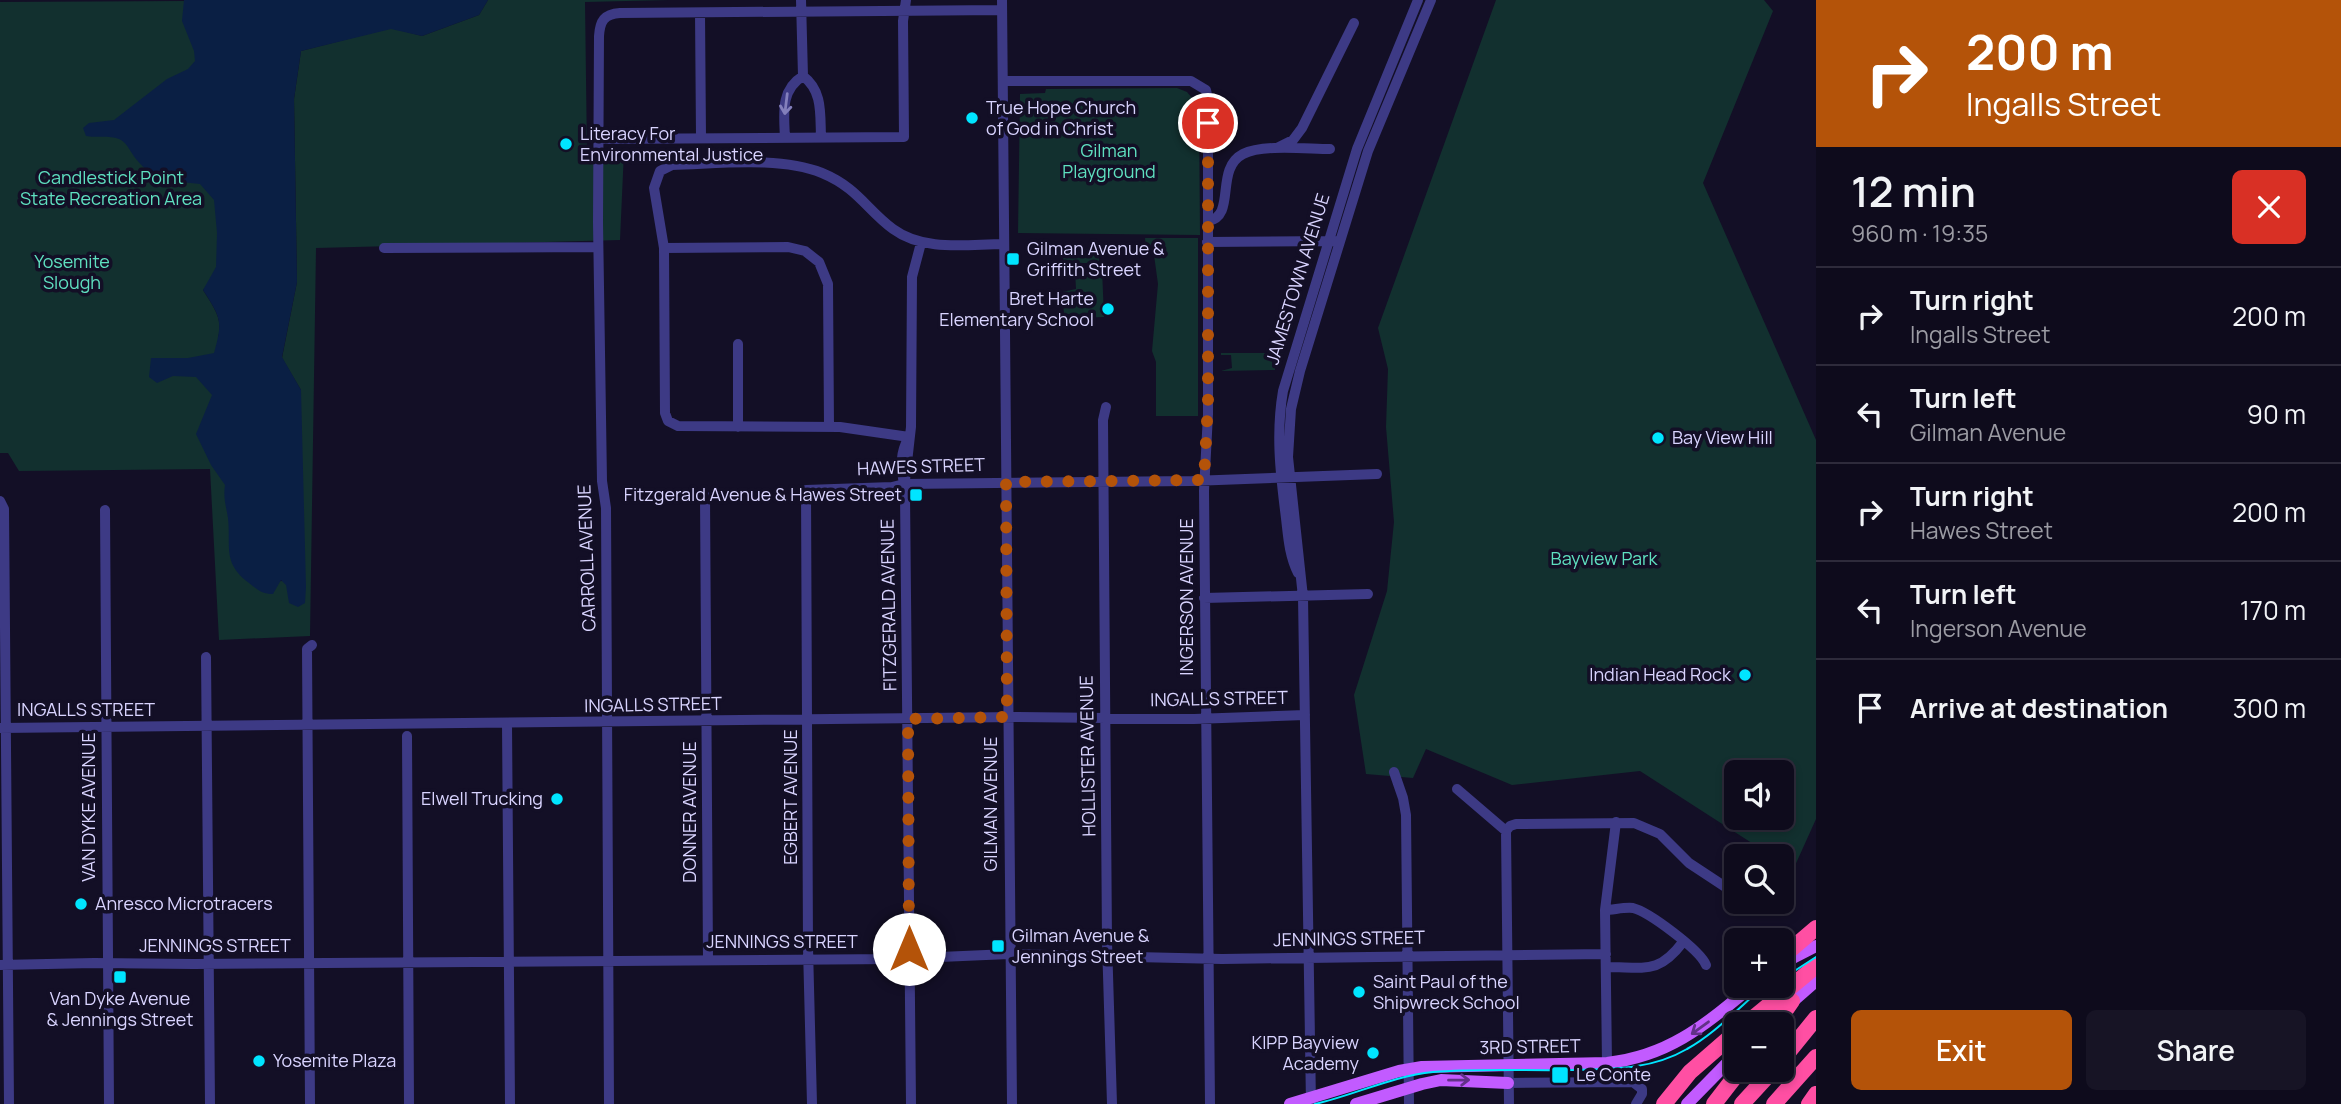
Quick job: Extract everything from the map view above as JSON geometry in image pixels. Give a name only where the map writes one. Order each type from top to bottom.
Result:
[{"type":"highway","points":[[1794,947],[1816,928]]},
{"type":"highway","points":[[1760,1012],[1816,965]]},
{"type":"highway","points":[[1784,1012],[1792,1001]]},
{"type":"highway","points":[[1794,1045],[1816,1018]]},
{"type":"highway","points":[[1664,1104],[1697,1065],[1724,1042]]},
{"type":"highway","points":[[1774,1104],[1816,1057]]},
{"type":"highway","points":[[1714,1104],[1731,1082]]},
{"type":"highway","points":[[1742,1104],[1762,1082]]},
{"type":"highway","points":[[1809,1104],[1816,1094]]},
{"type":"main road","points":[[1794,957],[1815,946]]},
{"type":"main road","points":[[1780,1012],[1816,981]]},
{"type":"main road","name":"3RD STREET","points":[[1290,1104],[1409,1069],[1633,1060],[1682,1041],[1738,998]]},
{"type":"main road","points":[[1687,1104],[1724,1066]]},
{"type":"main road","name":"3RD STREET","points":[[1356,1104],[1441,1080],[1508,1083]]},
{"type":"street","points":[[800,0],[803,76],[816,90],[820,103],[821,137]]},
{"type":"street","name":"JAMESTOWN AVENUE","points":[[1416,19],[1418,0]]},
{"type":"street","name":"JAMESTOWN AVENUE","points":[[1311,1100],[1303,597],[1302,579],[1290,556],[1286,477],[1279,424],[1283,391],[1362,152],[1416,19],[1430,0]]},
{"type":"street","points":[[599,139],[904,137],[903,21],[906,5]]},
{"type":"street","points":[[701,137],[700,13],[802,12],[906,5],[1002,5]]},
{"type":"street","name":"GILMAN AVENUE","points":[[1002,5],[1012,1104]]},
{"type":"street","name":"CARROLL AVENUE","points":[[609,1104],[606,508],[602,481],[598,247],[599,36],[601,22],[608,15],[700,13]]},
{"type":"street","points":[[1208,222],[1216,219],[1223,210],[1226,176],[1234,162],[1246,153],[1287,144],[1297,135],[1354,23]]},
{"type":"street","points":[[785,138],[784,101],[789,88],[803,76]]},
{"type":"street","name":"INGERSON AVENUE","points":[[1003,81],[1191,81],[1206,90],[1209,105],[1208,402],[1204,480],[1204,598],[1210,1104]]},
{"type":"street","points":[[1270,149],[1330,149]]},
{"type":"street","points":[[909,437],[845,427],[678,426],[666,418],[664,248],[655,181],[660,171],[672,165],[770,164],[809,169],[848,187],[896,231],[921,243],[1003,244]]},
{"type":"street","points":[[1207,242],[1334,241]]},
{"type":"street","name":"FITZGERALD AVENUE","points":[[911,1104],[904,484],[911,427],[912,277],[921,243]]},
{"type":"street","points":[[384,248],[598,247]]},
{"type":"street","points":[[664,248],[788,247],[805,251],[818,262],[828,284],[829,427]]},
{"type":"street","points":[[738,344],[738,427]]},
{"type":"street","name":"HOLLISTER AVENUE","points":[[1106,407],[1103,420],[1105,716],[1112,1104]]},
{"type":"street","name":"HAWES STREET","points":[[806,490],[892,487],[904,484],[1204,480],[1377,474]]},
{"type":"street","name":"EGBERT AVENUE","points":[[806,490],[812,1104]]},
{"type":"street","name":"DONNER AVENUE","points":[[705,496],[708,960]]},
{"type":"street","points":[[0,501],[5,509],[4,965],[9,1104]]},
{"type":"street","name":"VAN DYKE AVENUE","points":[[105,510],[109,1104]]},
{"type":"street","points":[[1204,598],[1368,594]]},
{"type":"street","points":[[310,647],[307,726],[310,1104]]},
{"type":"street","points":[[206,657],[210,1104]]},
{"type":"street","name":"INGALLS STREET","points":[[3,728],[1105,716],[1205,719],[1306,715]]},
{"type":"street","points":[[507,724],[510,1104]]},
{"type":"street","points":[[407,736],[409,1104]]},
{"type":"street","points":[[1394,772],[1406,815],[1409,1104]]},
{"type":"street","points":[[1457,789],[1506,831]]},
{"type":"street","points":[[1607,1063],[1605,910],[1616,822]]},
{"type":"street","points":[[1509,1104],[1506,831],[1510,826],[1634,822],[1661,834],[1689,863],[1724,886]]},
{"type":"street","points":[[1605,910],[1632,908],[1645,913],[1699,953],[1706,965]]},
{"type":"street","points":[[1606,967],[1652,967],[1662,964],[1671,959],[1683,942]]},
{"type":"street","name":"JENNINGS STREET","points":[[4,965],[909,958],[1009,954],[1222,959],[1606,954]]},
{"type":"street","points":[[1508,1083],[1633,1082],[1642,1089],[1636,1104]]},
{"type":"green space","name":"Candlestick Point State Recreation Area","points":[[488,0],[669,0],[585,2],[587,154],[624,151],[620,240],[316,248],[310,636],[219,640],[210,469],[19,471],[8,453],[0,453],[0,2],[185,1],[221,54],[223,267],[203,290],[218,318],[218,337],[273,582],[300,579],[301,390],[282,358],[297,282],[294,99],[301,51],[391,28],[422,36],[479,15]]},
{"type":"green space","name":"Bayview Park","points":[[1496,0],[1764,0],[1773,11],[1703,183],[1816,440],[1816,819],[1794,868],[1794,844],[1753,844],[1732,830],[1794,830],[1794,760],[1724,760],[1724,825],[1640,771],[1512,785],[1426,749],[1413,778],[1366,774],[1354,695],[1387,591],[1394,522],[1386,427],[1388,369],[1378,328]]},
{"type":"green space","name":"Gilman Playground","points":[[1177,88],[1187,92],[1199,106],[1200,235],[1018,233],[1020,94],[1045,93],[1046,89]]},
{"type":"green space","points":[[1145,238],[1198,238],[1198,416],[1156,416],[1156,362],[1152,351],[1158,284],[1154,255],[1146,248]]},
{"type":"green space","points":[[1063,249],[1099,249],[1099,263],[1063,263]]},
{"type":"green space","points":[[1102,269],[1104,317],[1077,318],[1064,314],[1062,292],[1076,289],[1075,270]]},
{"type":"green space","points":[[1221,353],[1282,353],[1283,356],[1272,357],[1272,367],[1275,367],[1275,370],[1221,371],[1232,368],[1231,355]]},
{"type":"water","points":[[184,0],[488,0],[479,15],[422,36],[391,29],[301,51],[294,99],[297,282],[282,357],[301,390],[306,587],[305,603],[298,607],[289,603],[286,585],[281,580],[273,594],[263,592],[240,576],[231,561],[225,485],[211,465],[196,434],[212,395],[196,377],[173,376],[157,383],[149,377],[151,358],[188,358],[214,353],[219,320],[203,290],[216,267],[214,200],[200,184],[165,179],[150,172],[122,140],[86,136],[83,128],[89,123],[114,120],[167,79],[188,69],[195,61],[194,51],[182,21]]},
{"type":"tram line","points":[[1794,971],[1816,957]]},
{"type":"tram line","points":[[1315,1104],[1403,1077],[1433,1072],[1602,1069],[1645,1065],[1687,1049],[1751,998]]},
{"type":"place","name":"True Hope Church of God in Christ","points":[[972,118]]},
{"type":"place","name":"Literacy For Environmental Justice","points":[[566,144]]},
{"type":"place","name":"Gilman Avenue & Griffith Street","points":[[1013,259]]},
{"type":"place","name":"Bret Harte Elementary School","points":[[1108,309]]},
{"type":"place","name":"Bay View Hill","points":[[1658,438]]},
{"type":"place","name":"Fitzgerald Avenue & Hawes Street","points":[[916,495]]},
{"type":"place","name":"Indian Head Rock","points":[[1745,675]]},
{"type":"place","name":"Elwell Trucking","points":[[557,799]]},
{"type":"place","name":"Anresco Microtracers","points":[[81,904]]},
{"type":"place","name":"Gilman Avenue & Jennings Street","points":[[998,946]]},
{"type":"place","name":"Van Dyke Avenue & Jennings Street","points":[[120,977]]},
{"type":"place","name":"Saint Paul of the Shipwreck School","points":[[1359,992]]},
{"type":"place","name":"KIPP Bayview Academy","points":[[1373,1053]]},
{"type":"place","name":"Yosemite Plaza","points":[[259,1061]]},
{"type":"place","name":"Le Conte","points":[[1560,1075]]},
{"type":"route","points":[[909,949],[908,719],[1007,717],[1006,482],[1204,480],[1208,414],[1208,123]]},
{"type":"park label","name":"Yosemite Slough","points":[[72,272]]}]
